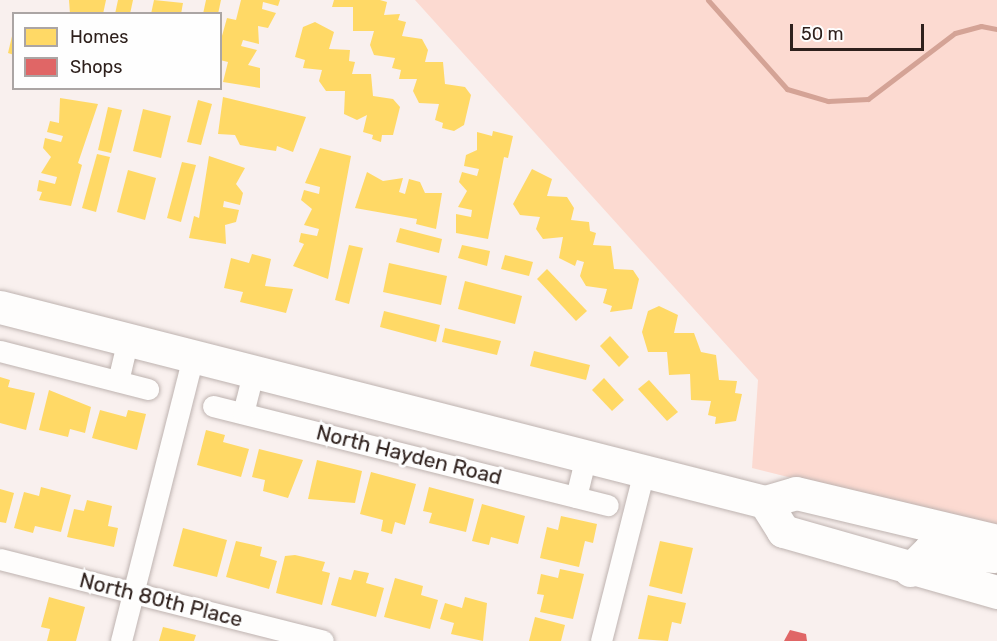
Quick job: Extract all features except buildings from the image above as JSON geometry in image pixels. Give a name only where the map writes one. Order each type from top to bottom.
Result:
[{"type":"main road","name":"North Hayden Road","points":[[0,307],[765,502]]},
{"type":"main road","points":[[997,541],[796,493],[765,502],[783,531],[910,570],[997,592]]},
{"type":"main road","points":[[910,570],[929,551],[997,556]]},
{"type":"street","points":[[118,381],[128,339]]},
{"type":"street","points":[[0,351],[148,389]]},
{"type":"street","points":[[120,641],[193,356]]},
{"type":"street","points":[[243,413],[254,370]]},
{"type":"street","name":"North Hayden Road","points":[[213,406],[608,505]]},
{"type":"street","points":[[576,497],[586,456]]},
{"type":"street","points":[[601,641],[644,471]]},
{"type":"street","name":"North 80th Place","points":[[0,559],[323,641]]},
{"type":"shaded area","points":[[415,0],[997,0],[997,529],[752,468],[758,380]]},
{"type":"waterway","points":[[708,0],[787,89],[828,101],[868,99],[955,33],[981,26],[997,29]]}]
